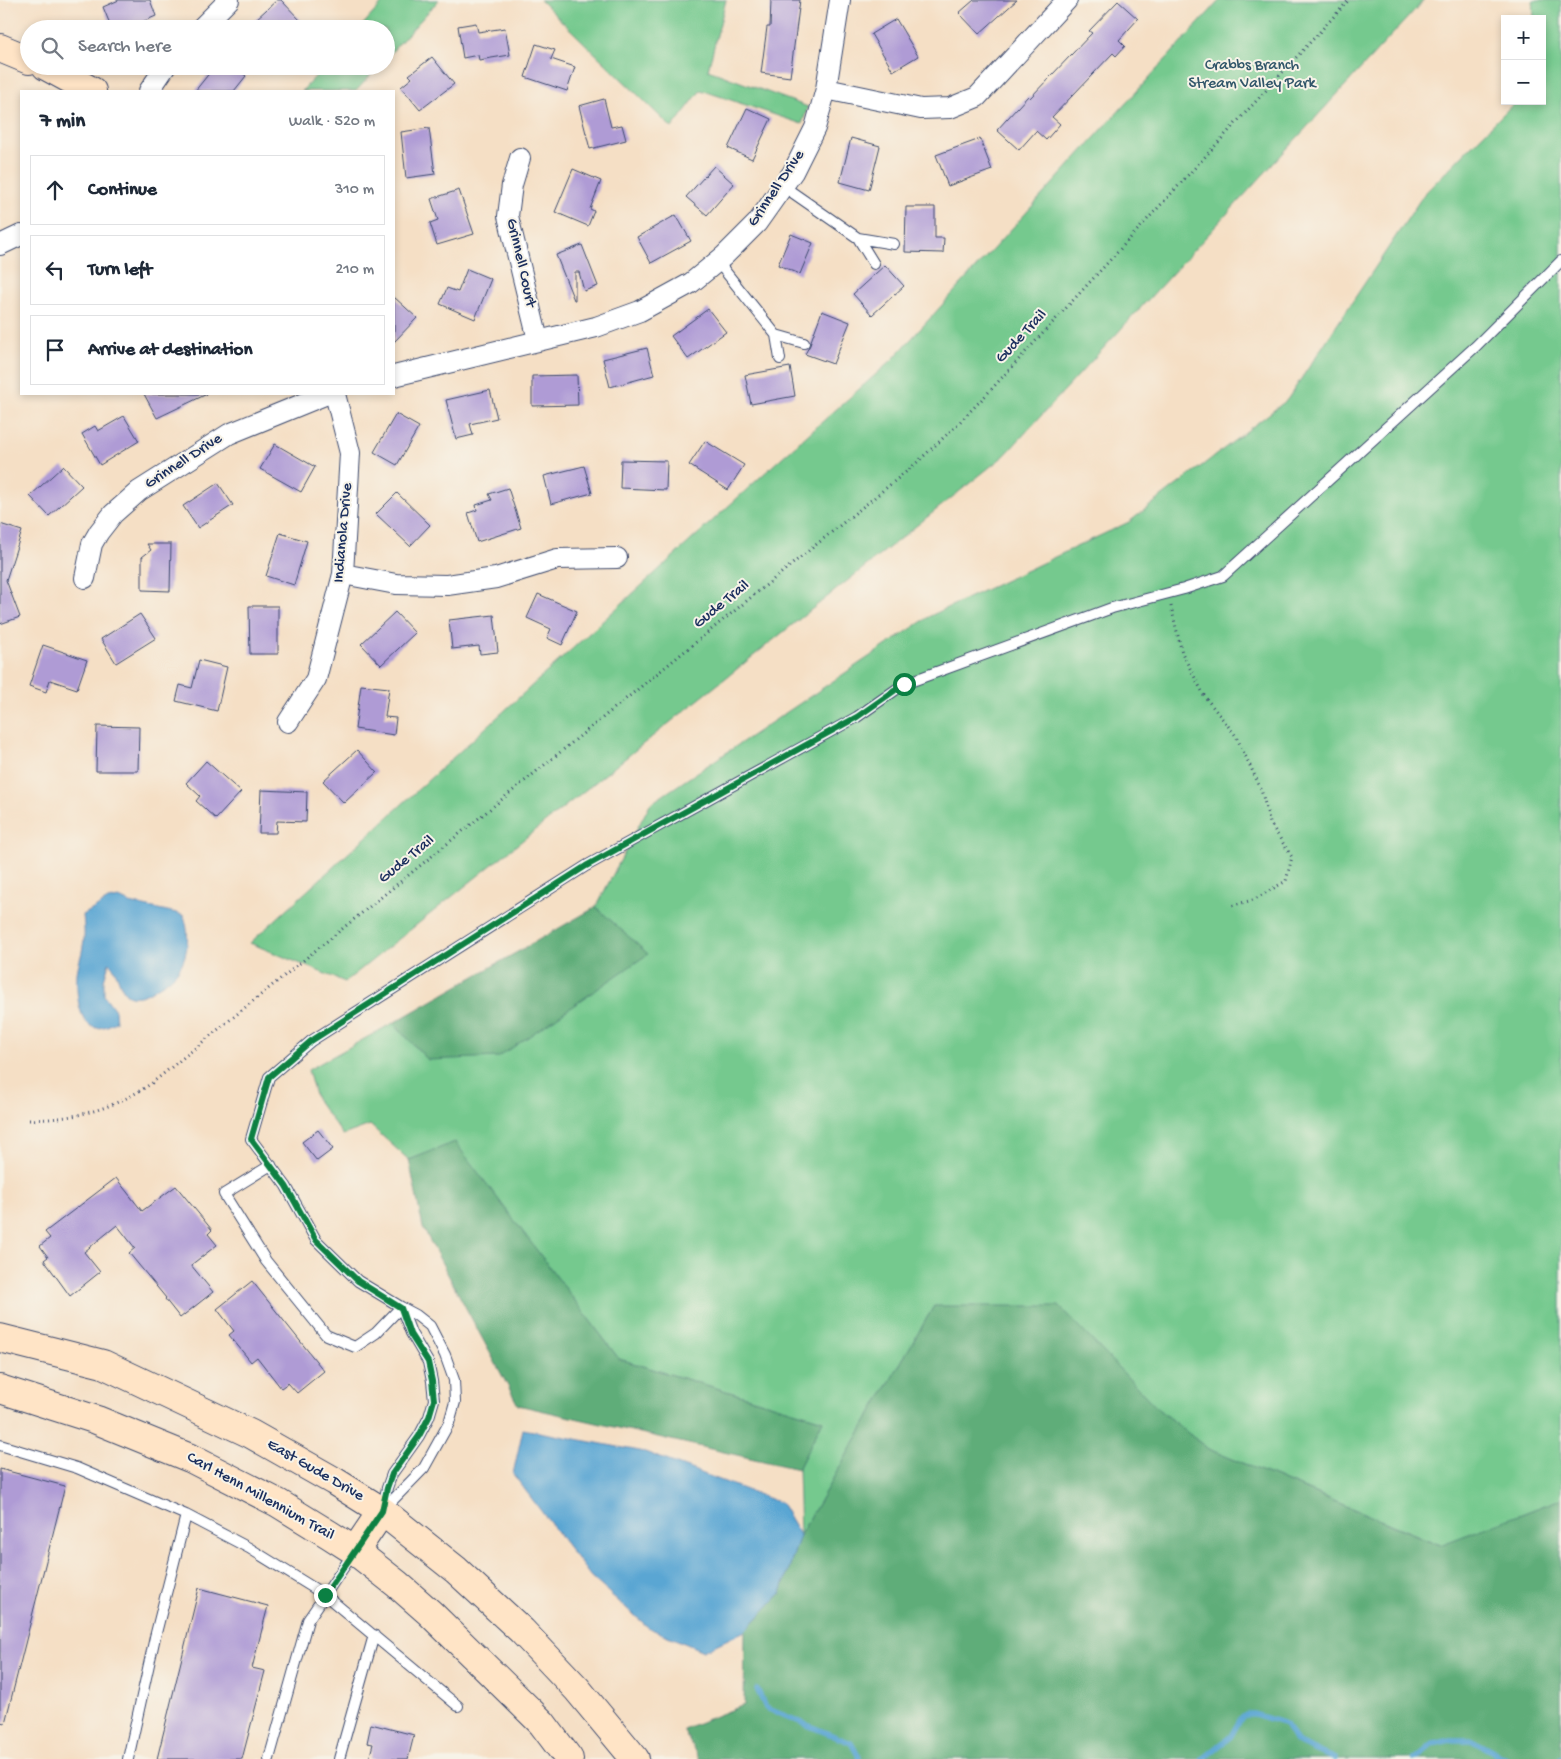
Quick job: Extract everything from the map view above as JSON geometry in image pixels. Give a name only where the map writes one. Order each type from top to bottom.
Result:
[{"type":"main road","points":[[0,48],[20,56]]},
{"type":"main road","points":[[63,75],[90,90]]},
{"type":"main road","name":"East Gude Drive","points":[[0,1338],[103,1364],[251,1434],[334,1481],[382,1511],[456,1570],[522,1632],[577,1689],[636,1759]]},
{"type":"main road","points":[[0,1389],[97,1420],[190,1458],[278,1503],[355,1551],[397,1584],[468,1650],[542,1723],[569,1759]]},
{"type":"main road","points":[[355,1551],[382,1511]]},
{"type":"street","points":[[209,20],[229,0]]},
{"type":"street","name":"Grinnell Drive","points":[[395,376],[596,327],[640,311],[691,283],[757,223],[792,172],[815,128],[826,89],[840,0]]},
{"type":"street","points":[[826,89],[921,109],[950,108],[977,97],[1067,0]]},
{"type":"street","points":[[150,90],[160,75]]},
{"type":"street","name":"Grinnell Court","points":[[520,158],[512,184],[508,216],[538,340]]},
{"type":"street","points":[[0,245],[20,235]]},
{"type":"street","name":"Grinnell Drive","points":[[85,578],[92,544],[99,532],[113,514],[140,491],[229,434],[325,395]]},
{"type":"street","name":"Indianola Drive","points":[[288,722],[316,679],[343,574],[350,453],[335,395]]},
{"type":"street","points":[[343,574],[396,584],[447,585],[496,578],[557,559],[617,558]]},
{"type":"lane","points":[[783,186],[858,238],[874,264]]},
{"type":"lane","points":[[858,238],[894,244]]},
{"type":"lane","points":[[382,1511],[424,1468],[448,1423],[455,1402],[454,1380],[445,1355],[430,1326],[416,1315],[401,1308],[358,1281],[316,1240],[286,1186],[251,1139],[269,1077],[311,1041],[586,866],[857,717],[904,684],[1103,611],[1223,576],[1476,346],[1561,260]]},
{"type":"lane","points":[[717,261],[776,335],[780,359]]},
{"type":"lane","points":[[776,335],[804,343]]},
{"type":"lane","points":[[271,1165],[224,1194],[266,1261],[326,1335],[355,1347],[376,1333],[401,1308]]},
{"type":"lane","points":[[382,1511],[392,1474],[419,1436],[429,1417],[434,1400],[428,1362],[410,1334],[401,1308]]},
{"type":"lane","points":[[0,1445],[77,1468],[186,1514],[249,1548],[325,1595],[458,1706]]},
{"type":"lane","points":[[128,1759],[155,1637],[186,1514]]},
{"type":"lane","points":[[269,1759],[308,1620],[355,1551]]},
{"type":"lane","points":[[339,1759],[374,1635]]},
{"type":"path","name":"Gude Trail","points":[[29,1120],[52,1120],[81,1115],[126,1100],[152,1083],[912,467],[988,394],[1349,0]]},
{"type":"path","points":[[1169,593],[1182,653],[1205,697],[1236,736],[1261,789],[1270,823],[1292,857],[1286,881],[1254,900],[1230,906]]},
{"type":"green space","points":[[385,0],[439,0],[395,48],[395,20],[367,20]]},
{"type":"green space","points":[[540,0],[726,0],[708,70],[808,107],[802,124],[701,90],[672,128]]},
{"type":"green space","name":"Crabbs Branch Stream Valley Park","points":[[1220,0],[1424,0],[1005,455],[345,982],[250,943],[779,460],[892,360]]},
{"type":"green space","points":[[1533,0],[1561,0],[1561,1499],[1441,1545],[1208,1449],[1159,1410],[934,1306],[800,1535],[798,1469],[823,1420],[619,1359],[455,1143],[409,1160],[370,1125],[343,1135],[316,1099],[308,1070],[393,1023],[428,1060],[647,954],[596,907],[650,804],[930,616],[1129,522],[1287,400],[1424,194],[1512,105],[1546,105],[1546,15],[1534,15]]},
{"type":"green space","points":[[317,75],[371,75],[357,90],[303,90]]},
{"type":"green space","points":[[596,907],[648,954],[499,1057],[428,1060],[393,1023]]},
{"type":"green space","points":[[455,1142],[619,1359],[823,1420],[798,1469],[518,1405],[423,1228],[409,1160]]},
{"type":"green space","points":[[934,1306],[1059,1306],[1159,1410],[1208,1449],[1440,1545],[1561,1499],[1561,1759],[699,1759],[683,1729],[744,1705],[745,1631],[781,1593],[800,1535]]},
{"type":"water","points":[[119,898],[130,903],[184,916],[187,932],[187,949],[182,964],[172,977],[145,995],[131,996],[127,994],[121,987],[115,971],[109,963],[104,980],[104,995],[115,1010],[116,1022],[97,1028],[90,1026],[85,1021],[79,1005],[77,973],[84,938],[83,915],[108,900]]},
{"type":"water","points":[[523,1429],[645,1452],[781,1503],[800,1535],[781,1593],[745,1631],[703,1651],[649,1628],[591,1577],[513,1474]]},
{"type":"building","points":[[119,0],[150,0],[156,16],[147,20],[108,20],[103,7]]},
{"type":"building","points":[[277,0],[281,0],[300,20],[255,20]]},
{"type":"building","points":[[771,0],[800,0],[790,77],[761,73],[767,27],[770,27]]},
{"type":"building","points":[[974,0],[1017,0],[979,34],[959,13]]},
{"type":"building","points":[[1118,1],[1138,19],[1119,40],[1125,46],[1116,56],[1113,53],[1052,117],[1060,124],[1046,140],[1036,131],[1019,150],[997,130],[1028,96],[1030,98],[1092,33],[1089,31]]},
{"type":"building","points":[[896,19],[918,56],[893,71],[871,34]]},
{"type":"building","points":[[476,23],[478,32],[505,28],[510,55],[479,60],[478,55],[463,58],[458,26]]},
{"type":"building","points":[[536,44],[555,50],[551,59],[575,67],[567,91],[525,77]]},
{"type":"building","points":[[432,57],[454,84],[420,110],[401,87],[412,78],[409,75]]},
{"type":"building","points":[[208,75],[246,76],[235,90],[196,90]]},
{"type":"building","points":[[604,99],[611,127],[622,125],[626,140],[590,149],[579,106]]},
{"type":"building","points":[[747,108],[771,119],[752,159],[728,148]]},
{"type":"building","points":[[429,128],[435,174],[406,178],[401,132]]},
{"type":"building","points":[[851,138],[880,146],[869,190],[840,182]]},
{"type":"building","points":[[980,139],[992,170],[948,186],[936,155]]},
{"type":"building","points":[[714,166],[734,184],[707,215],[686,197]]},
{"type":"building","points":[[573,169],[601,181],[590,209],[594,211],[588,226],[555,212]]},
{"type":"building","points":[[459,190],[474,234],[437,245],[430,223],[438,220],[431,199]]},
{"type":"building","points":[[906,207],[935,207],[935,238],[944,238],[943,253],[905,252]]},
{"type":"building","points":[[676,215],[691,241],[651,263],[637,237]]},
{"type":"building","points":[[791,234],[813,243],[800,274],[778,265]]},
{"type":"building","points":[[582,245],[598,286],[584,291],[579,272],[575,272],[574,300],[556,255]]},
{"type":"building","points":[[885,265],[904,286],[872,315],[853,294]]},
{"type":"building","points":[[467,269],[491,279],[475,319],[440,304],[447,288],[458,292]]},
{"type":"building","points":[[395,298],[417,318],[395,341]]},
{"type":"building","points":[[708,309],[726,332],[688,359],[671,336]]},
{"type":"building","points":[[822,311],[850,322],[833,364],[805,354]]},
{"type":"building","points":[[647,348],[654,375],[610,387],[603,359]]},
{"type":"building","points":[[790,367],[795,396],[751,404],[745,375]]},
{"type":"building","points":[[577,375],[578,405],[532,406],[532,376]]},
{"type":"building","points":[[490,390],[497,418],[470,424],[473,435],[456,439],[446,400]]},
{"type":"building","points":[[145,395],[205,395],[157,418]]},
{"type":"building","points":[[396,414],[419,427],[397,465],[374,452]]},
{"type":"building","points":[[124,416],[139,441],[100,465],[82,434],[95,426],[98,431]]},
{"type":"building","points":[[705,441],[744,465],[728,490],[689,465]]},
{"type":"building","points":[[275,444],[315,467],[301,492],[260,469]]},
{"type":"building","points":[[621,460],[667,461],[666,490],[620,488]]},
{"type":"building","points":[[63,466],[82,486],[49,516],[30,496]]},
{"type":"building","points":[[584,466],[592,493],[551,504],[544,476]]},
{"type":"building","points":[[218,483],[233,505],[198,528],[183,506]]},
{"type":"building","points":[[508,488],[521,528],[477,542],[468,513],[477,510],[476,505],[492,500],[489,494]]},
{"type":"building","points":[[397,493],[430,525],[410,546],[376,514]]},
{"type":"building","points":[[0,524],[22,531],[6,580],[20,617],[0,624]]},
{"type":"building","points":[[280,533],[307,541],[294,585],[266,576]]},
{"type":"building","points":[[147,544],[171,544],[170,591],[142,590],[142,557],[151,550]]},
{"type":"building","points":[[538,594],[577,611],[562,645],[547,638],[551,629],[527,618]]},
{"type":"building","points":[[249,606],[278,606],[278,654],[250,654]]},
{"type":"building","points":[[395,612],[415,633],[381,665],[361,644]]},
{"type":"building","points":[[140,614],[156,638],[116,663],[101,639]]},
{"type":"building","points":[[494,615],[498,652],[480,654],[479,646],[452,649],[449,620]]},
{"type":"building","points":[[43,645],[87,660],[77,689],[50,680],[46,692],[29,686]]},
{"type":"building","points":[[199,660],[227,667],[217,711],[176,701],[180,685],[192,688]]},
{"type":"building","points":[[361,685],[389,688],[385,717],[396,718],[394,735],[355,729]]},
{"type":"building","points":[[97,726],[139,727],[138,771],[96,771]]},
{"type":"building","points":[[357,750],[377,772],[344,803],[323,781]]},
{"type":"building","points":[[206,761],[241,792],[216,819],[196,801],[200,796],[186,783]]},
{"type":"building","points":[[261,790],[307,792],[306,822],[277,821],[276,833],[259,833]]},
{"type":"building","points":[[318,1130],[333,1149],[317,1161],[302,1142]]},
{"type":"building","points":[[116,1178],[142,1211],[176,1186],[212,1230],[208,1234],[217,1245],[191,1265],[213,1292],[180,1318],[129,1253],[135,1248],[117,1225],[84,1252],[100,1272],[70,1296],[44,1260],[48,1257],[40,1246],[50,1238],[45,1232]]},
{"type":"building","points":[[252,1281],[324,1371],[297,1393],[288,1383],[281,1388],[257,1357],[251,1362],[229,1335],[234,1331],[217,1309]]},
{"type":"building","points":[[0,1469],[65,1486],[5,1723],[0,1722]]},
{"type":"building","points":[[199,1588],[268,1606],[252,1668],[265,1671],[242,1759],[157,1759]]},
{"type":"building","points":[[371,1724],[414,1735],[408,1759],[369,1759],[373,1744],[367,1743]]},
{"type":"waterway","points":[[757,1689],[766,1708],[851,1743],[859,1757],[858,1759]]},
{"type":"waterway","points":[[1203,1759],[1231,1736],[1241,1718],[1248,1714],[1254,1714],[1286,1724],[1296,1742],[1335,1759]]},
{"type":"waterway","points":[[1414,1759],[1433,1744],[1451,1740],[1471,1740],[1506,1759]]},
{"type":"route","points":[[325,1595],[382,1511],[392,1474],[419,1436],[429,1417],[434,1400],[432,1381],[428,1362],[410,1334],[401,1308],[358,1281],[316,1240],[286,1186],[251,1139],[269,1077],[311,1041],[586,866],[857,717],[904,684]]}]
